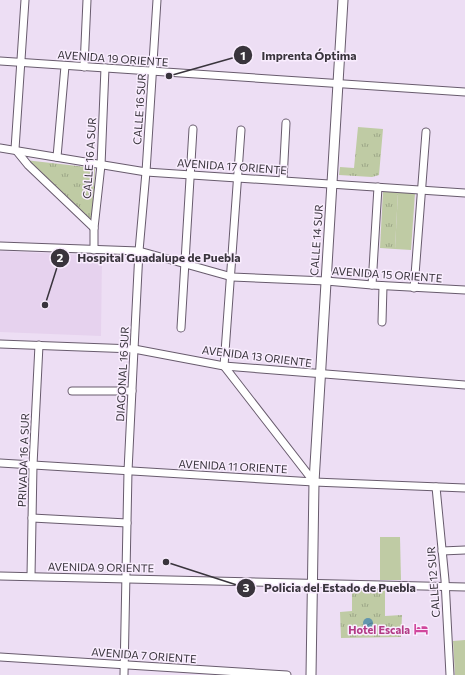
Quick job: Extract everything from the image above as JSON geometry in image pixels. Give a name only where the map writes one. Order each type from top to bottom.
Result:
[{"type":"main road","name":"CALLE 14 SUR","points":[[311,675],[314,583],[314,482],[343,0]]},
{"type":"street","points":[[25,0],[22,63],[15,149],[28,165],[94,228]]},
{"type":"street","points":[[84,67],[87,0]]},
{"type":"street","name":"CALLE 16 SUR","points":[[146,172],[157,0]]},
{"type":"street","name":"AVENIDA 19 ORIENTE","points":[[0,62],[465,92]]},
{"type":"street","points":[[57,157],[65,66]]},
{"type":"street","name":"CALLE 16 A SUR","points":[[94,250],[94,228],[101,165],[105,68]]},
{"type":"street","points":[[283,180],[286,123]]},
{"type":"street","points":[[181,328],[193,129]]},
{"type":"street","points":[[241,130],[232,277],[224,366],[314,482]]},
{"type":"street","points":[[414,288],[426,132]]},
{"type":"street","name":"AVENIDA 17 ORIENTE","points":[[0,148],[15,149],[146,172],[465,193]]},
{"type":"street","name":"DIAGONAL 16 SUR","points":[[124,675],[128,472],[139,251],[146,172]]},
{"type":"street","points":[[372,285],[378,187]]},
{"type":"street","name":"AVENIDA 15 ORIENTE","points":[[0,246],[139,251],[232,277],[326,281],[383,286],[465,290]]},
{"type":"street","points":[[382,322],[383,286]]},
{"type":"street","name":"AVENIDA 13 ORIENTE","points":[[0,344],[134,349],[224,366],[320,375],[465,385]]},
{"type":"street","name":"PRIVADA 16 A SUR","points":[[31,576],[33,465],[39,345]]},
{"type":"street","points":[[72,391],[132,391]]},
{"type":"street","name":"AVENIDA 11 ORIENTE","points":[[0,463],[128,472],[465,488]]},
{"type":"street","name":"CALLE 12 SUR","points":[[436,487],[445,586],[450,675]]},
{"type":"street","points":[[32,518],[127,523]]},
{"type":"street","points":[[442,551],[465,550]]},
{"type":"street","name":"AVENIDA 9 ORIENTE","points":[[0,576],[465,587]]},
{"type":"street","name":"AVENIDA 7 ORIENTE","points":[[0,657],[287,675]]},
{"type":"shaded area","points":[[0,251],[102,256],[101,336],[0,332]]},
{"type":"green space","points":[[358,127],[383,129],[379,175],[372,177],[339,175],[340,167],[354,168]]},
{"type":"green space","points":[[25,160],[95,168],[93,222]]},
{"type":"green space","points":[[383,191],[398,192],[395,249],[380,248]]},
{"type":"green space","points":[[398,192],[415,193],[411,250],[395,249]]},
{"type":"green space","points":[[380,537],[400,537],[401,580],[380,580]]},
{"type":"green space","points":[[352,588],[385,589],[385,616],[402,615],[401,637],[341,638],[340,612],[352,611]]},
{"type":"green space","points":[[465,640],[465,675],[455,675],[453,641]]},
{"type":"water","points":[[366,618],[370,618],[372,619],[372,627],[366,628],[363,625],[363,621]]},
{"type":"place","name":"Imprenta Óptima","points":[[169,76]]},
{"type":"place","name":"Hospital Guadalupe de Puebla","points":[[45,305]]},
{"type":"place","name":"Policia del Estado de Puebla","points":[[166,562]]},
{"type":"place","name":"Hotel Escala","points":[[421,629]]}]
